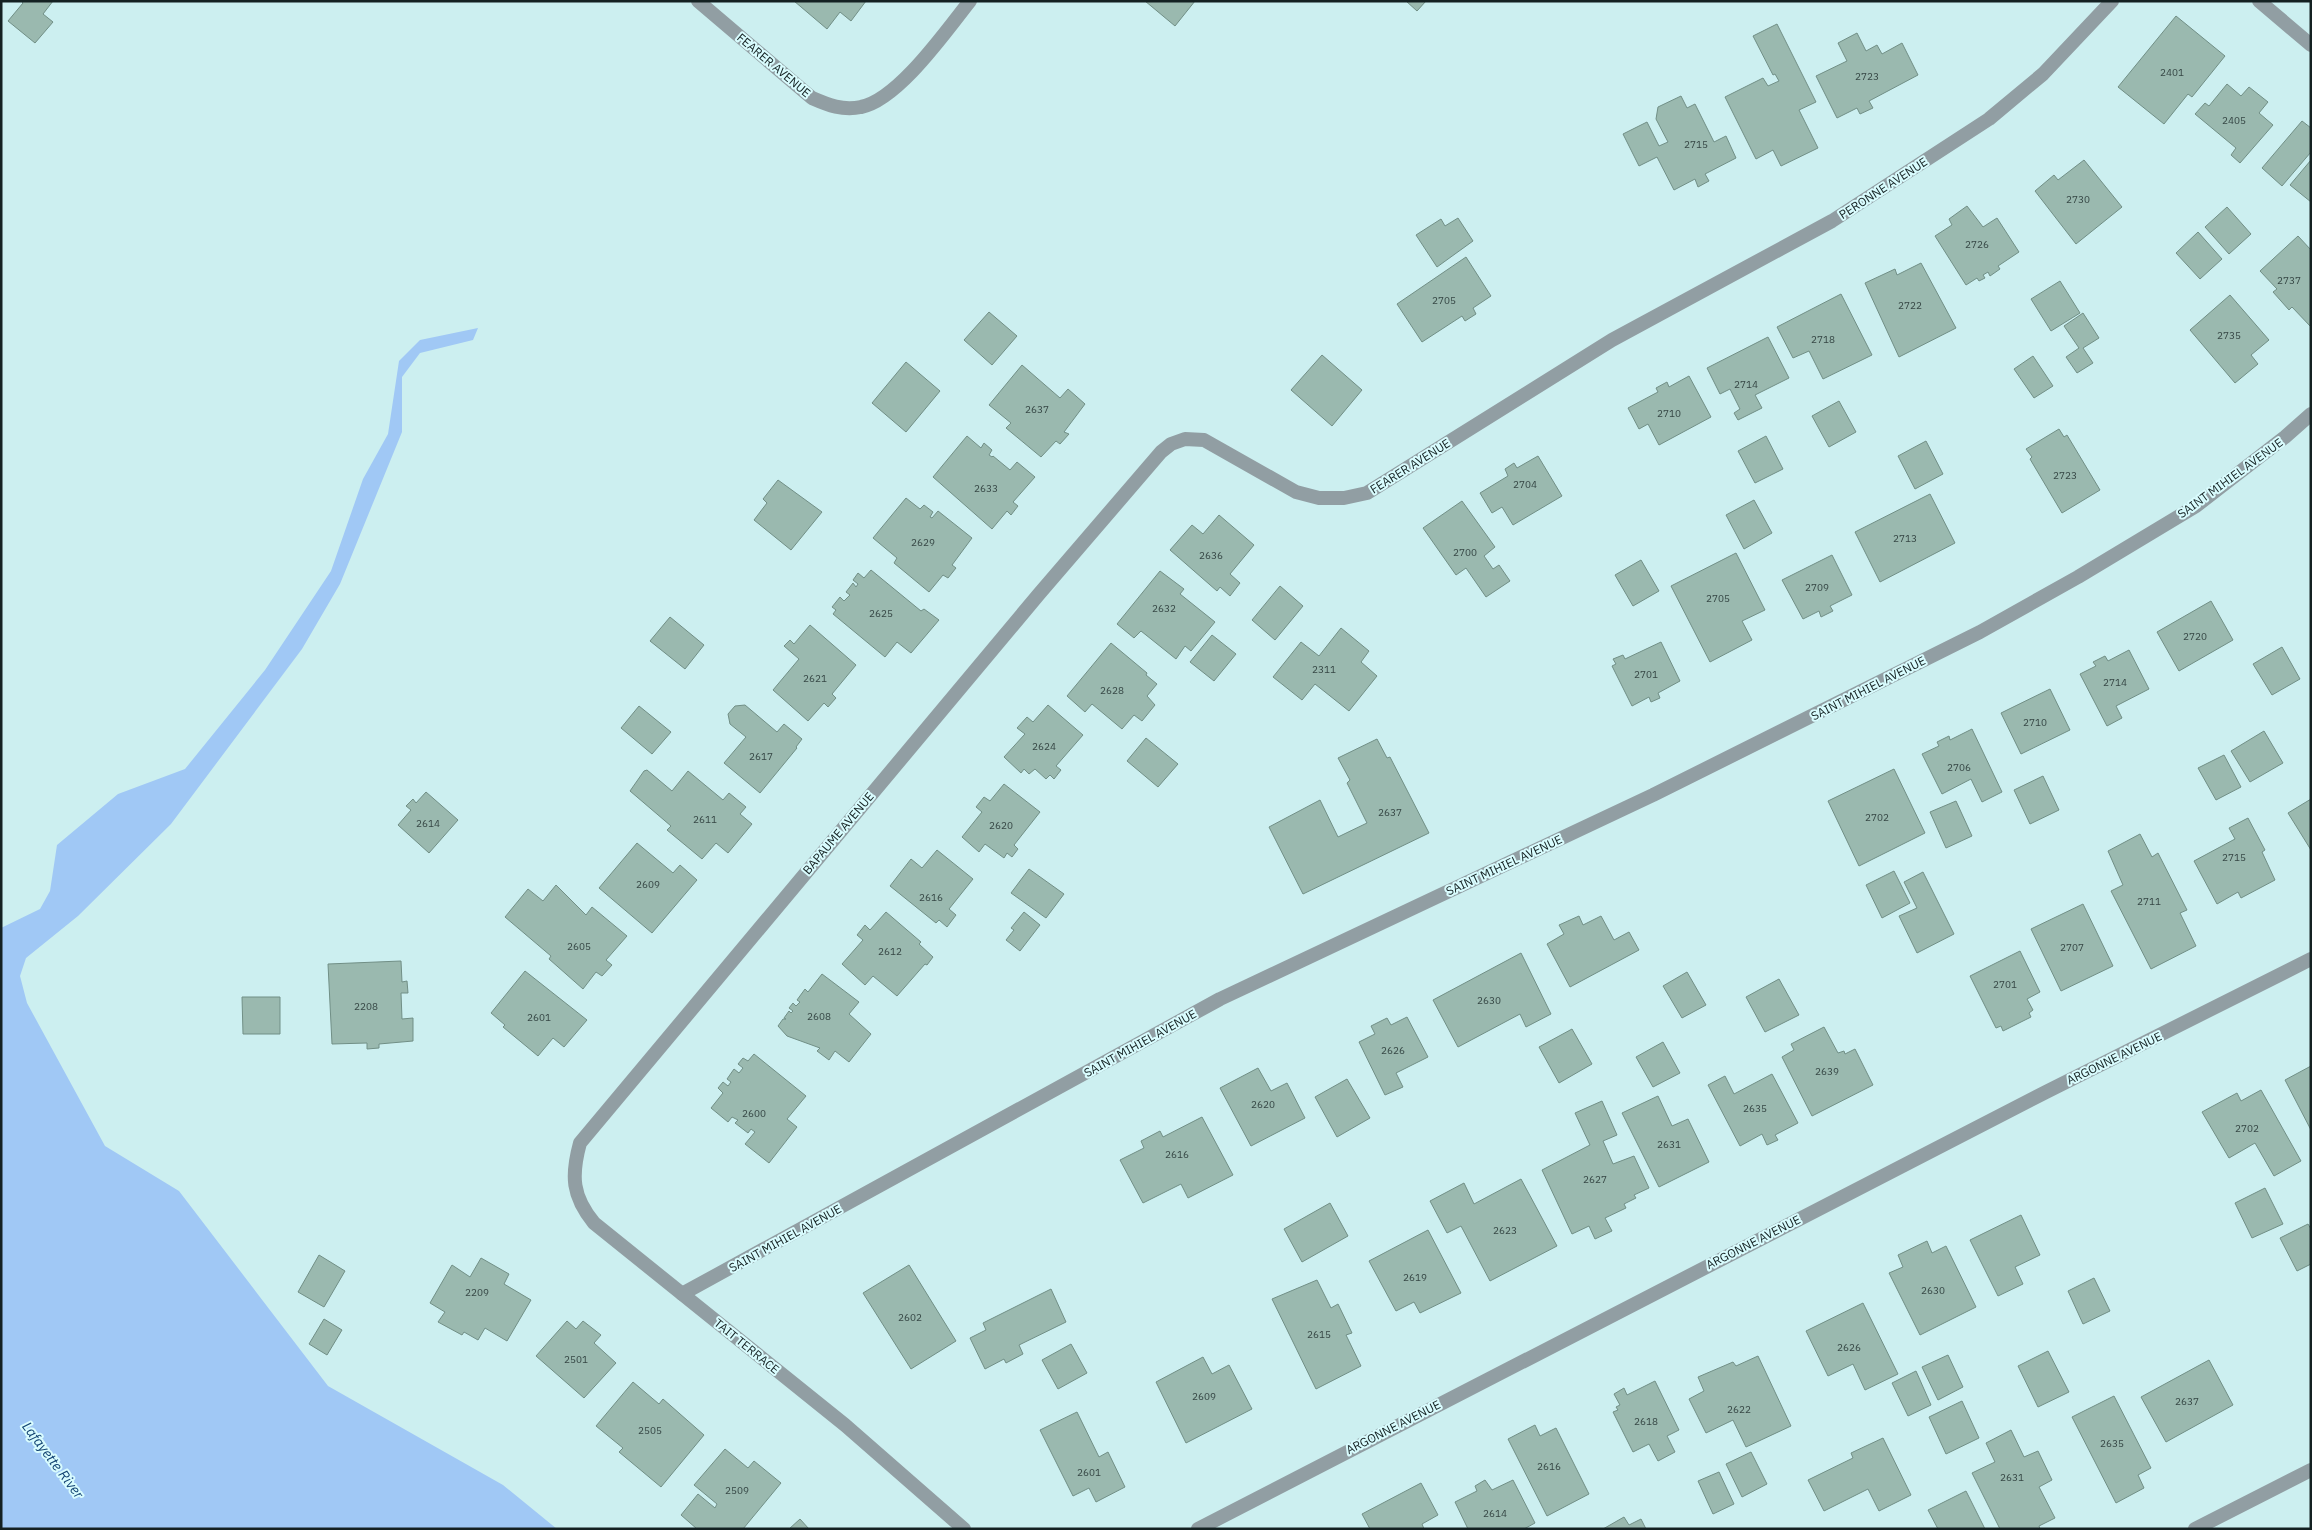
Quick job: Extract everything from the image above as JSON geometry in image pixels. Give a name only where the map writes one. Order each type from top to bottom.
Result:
[{"type":"street","name":"FEARER AVENUE","points":[[698,1],[812,98],[835,108],[860,108],[878,102],[932,49],[970,1]]},
{"type":"street","name":"PERONNE AVENUE","points":[[1624,333],[1832,221],[1989,119],[2043,74],[2112,1]]},
{"type":"street","points":[[2259,1],[2311,45]]},
{"type":"street","name":"FEARER AVENUE","points":[[1099,525],[1161,452],[1171,444],[1184,439],[1204,440],[1296,492],[1319,498],[1344,498],[1367,493],[1624,333]]},
{"type":"street","name":"SAINT MIHIEL AVENUE","points":[[682,1294],[1220,999],[1654,795],[1980,632],[2078,578],[2196,506],[2285,437],[2311,414]]},
{"type":"street","name":"BAPAUME AVENUE","points":[[580,1143],[1099,525]]},
{"type":"street","name":"ARGONNE AVENUE","points":[[1198,1529],[2046,1092],[2311,959]]},
{"type":"street","name":"TAIT TERRACE","points":[[580,1143],[573,1168],[575,1188],[585,1211],[594,1223],[845,1425],[964,1529]]},
{"type":"street","points":[[2195,1529],[2311,1470]]},
{"type":"water","name":"Lafayette River","points":[[478,328],[473,340],[420,353],[402,377],[402,432],[340,584],[302,649],[171,824],[78,916],[26,958],[20,976],[27,1003],[105,1146],[179,1191],[328,1386],[503,1485],[557,1529],[1,1529],[1,928],[40,909],[50,891],[57,845],[118,794],[185,769],[265,670],[331,571],[363,479],[388,434],[399,361],[420,340]]},
{"type":"building","points":[[21,1],[53,1],[43,14],[53,22],[35,43],[8,21],[23,3]]},
{"type":"building","points":[[794,1],[866,1],[851,21],[840,12],[827,29]]},
{"type":"building","points":[[1145,1],[1195,1],[1175,26]]},
{"type":"building","points":[[1406,1],[1426,1],[1417,11]]},
{"type":"building","points":[[2176,16],[2225,56],[2192,97],[2188,94],[2164,124],[2118,87]]},
{"type":"building","points":[[1777,24],[1816,102],[1799,110],[1818,148],[1781,166],[1773,150],[1756,159],[1725,97],[1763,78],[1768,86],[1779,81],[1775,74],[1773,75],[1753,36]]},
{"type":"building","points":[[1857,33],[1866,51],[1877,45],[1882,54],[1902,43],[1918,75],[1869,101],[1873,108],[1860,114],[1857,108],[1837,118],[1816,76],[1847,61],[1838,43]]},
{"type":"building","points":[[2227,84],[2241,96],[2249,87],[2268,102],[2259,113],[2273,125],[2240,163],[2231,155],[2236,148],[2195,114],[2205,103],[2209,106]]},
{"type":"building","points":[[1681,96],[1687,108],[1695,104],[1714,142],[1726,136],[1736,158],[1705,174],[1709,181],[1698,187],[1695,179],[1674,190],[1657,157],[1639,166],[1623,134],[1647,122],[1659,146],[1668,142],[1656,119],[1658,107]]},
{"type":"building","points":[[2302,121],[2311,128],[2311,152],[2282,186],[2262,168]]},
{"type":"building","points":[[2084,160],[2122,207],[2076,244],[2035,191],[2054,175],[2058,180]]},
{"type":"building","points":[[2311,160],[2311,202],[2290,185]]},
{"type":"building","points":[[1967,206],[1983,227],[1997,218],[2019,252],[1998,266],[2000,269],[1990,276],[1988,272],[1983,275],[1985,278],[1979,281],[1977,278],[1966,285],[1935,236],[1952,225],[1949,219]]},
{"type":"building","points":[[2227,207],[2251,234],[2229,254],[2205,227]]},
{"type":"building","points":[[1458,218],[1473,241],[1437,267],[1416,235],[1441,219],[1445,226]]},
{"type":"building","points":[[2198,232],[2222,259],[2200,279],[2176,253]]},
{"type":"building","points":[[2298,236],[2311,250],[2311,327],[2292,307],[2289,310],[2273,292],[2277,289],[2260,271]]},
{"type":"building","points":[[1466,257],[1491,296],[1473,308],[1476,314],[1465,321],[1462,316],[1422,342],[1397,304]]},
{"type":"building","points":[[1921,263],[1956,328],[1899,357],[1865,283],[1895,269],[1897,275]]},
{"type":"building","points":[[2060,281],[2080,313],[2051,331],[2031,299]]},
{"type":"building","points":[[1841,294],[1872,355],[1823,379],[1809,351],[1793,358],[1777,327]]},
{"type":"building","points":[[2230,295],[2269,340],[2251,355],[2258,364],[2235,383],[2190,330]]},
{"type":"building","points":[[989,312],[1017,336],[992,365],[964,340]]},
{"type":"building","points":[[2083,313],[2099,338],[2083,348],[2093,363],[2077,373],[2066,357],[2079,348],[2064,326]]},
{"type":"building","points":[[1768,337],[1789,378],[1755,395],[1762,408],[1738,420],[1734,413],[1740,409],[1730,389],[1720,394],[1707,368]]},
{"type":"building","points":[[1322,355],[1362,390],[1332,426],[1291,390]]},
{"type":"building","points":[[2033,356],[2053,386],[2034,398],[2014,369]]},
{"type":"building","points":[[906,362],[940,391],[906,432],[872,403]]},
{"type":"building","points":[[1022,365],[1060,398],[1068,389],[1085,404],[1064,432],[1069,434],[1060,444],[1056,441],[1041,457],[1006,428],[1011,423],[989,405]]},
{"type":"building","points":[[1689,376],[1711,417],[1659,445],[1648,424],[1639,429],[1628,408],[1658,392],[1656,388],[1667,382],[1669,387]]},
{"type":"building","points":[[1839,401],[1856,432],[1829,447],[1812,416]]},
{"type":"building","points":[[2059,429],[2064,437],[2067,435],[2100,490],[2062,513],[2026,449]]},
{"type":"building","points":[[967,436],[981,448],[984,443],[992,450],[989,455],[993,456],[1010,470],[1017,462],[1035,477],[1013,502],[1018,506],[1011,515],[1007,511],[992,529],[933,477]]},
{"type":"building","points":[[1766,436],[1783,469],[1755,483],[1738,451]]},
{"type":"building","points":[[1926,441],[1943,474],[1915,489],[1898,456]]},
{"type":"building","points":[[1538,456],[1562,496],[1513,525],[1502,507],[1492,513],[1480,493],[1508,476],[1505,469],[1514,463],[1517,468]]},
{"type":"building","points":[[778,480],[822,512],[791,550],[754,520],[767,503],[763,499]]},
{"type":"building","points":[[1930,494],[1955,543],[1880,582],[1855,532]]},
{"type":"building","points":[[906,498],[920,509],[924,505],[933,512],[930,517],[932,518],[938,511],[972,538],[952,565],[956,568],[948,578],[943,575],[929,592],[894,563],[897,558],[873,538]]},
{"type":"building","points":[[1754,500],[1772,533],[1744,549],[1726,515]]},
{"type":"building","points":[[1462,501],[1495,547],[1484,556],[1493,569],[1499,565],[1510,581],[1486,597],[1466,568],[1456,575],[1423,528]]},
{"type":"building","points":[[1219,515],[1254,545],[1230,574],[1240,583],[1230,596],[1220,587],[1217,591],[1170,550],[1192,525],[1203,534]]},
{"type":"building","points":[[1736,553],[1765,610],[1742,621],[1752,640],[1710,662],[1671,586]]},
{"type":"building","points":[[1832,555],[1852,595],[1830,606],[1833,611],[1821,617],[1819,611],[1803,619],[1782,580]]},
{"type":"building","points":[[1641,560],[1659,591],[1633,606],[1615,575]]},
{"type":"building","points":[[871,570],[921,611],[924,609],[939,620],[911,653],[897,642],[885,657],[833,614],[836,610],[832,607],[840,597],[844,601],[850,595],[846,592],[853,583],[856,587],[858,584],[853,580],[858,573],[864,578]]},
{"type":"building","points":[[1160,571],[1184,589],[1180,594],[1215,622],[1191,651],[1185,646],[1176,659],[1141,631],[1134,638],[1117,624]]},
{"type":"building","points":[[1280,586],[1303,606],[1275,640],[1252,620]]},
{"type":"building","points":[[2211,601],[2233,640],[2179,671],[2157,632]]},
{"type":"building","points":[[670,617],[704,645],[685,669],[650,641]]},
{"type":"building","points":[[810,625],[856,665],[832,694],[836,698],[828,707],[824,703],[808,721],[773,690],[799,659],[784,646],[790,640],[794,644]]},
{"type":"building","points":[[1341,628],[1369,651],[1361,662],[1377,676],[1349,711],[1315,684],[1302,700],[1273,677],[1301,642],[1319,656]]},
{"type":"building","points":[[1212,635],[1236,654],[1214,681],[1190,662]]},
{"type":"building","points":[[1661,642],[1680,681],[1658,693],[1660,698],[1651,702],[1649,697],[1632,706],[1612,666],[1616,664],[1613,659],[1623,655],[1625,659]]},
{"type":"building","points":[[1111,643],[1147,673],[1146,675],[1157,684],[1147,696],[1155,705],[1142,721],[1134,715],[1122,729],[1092,704],[1085,712],[1067,696]]},
{"type":"building","points":[[2282,647],[2300,679],[2272,695],[2253,664]]},
{"type":"building","points":[[2129,650],[2149,689],[2116,706],[2122,718],[2107,726],[2080,674],[2096,666],[2093,662],[2105,656],[2108,661]]},
{"type":"building","points":[[2050,689],[2070,730],[2021,754],[2001,713]]},
{"type":"building","points":[[745,705],[777,732],[784,724],[802,739],[797,748],[760,793],[724,763],[746,737],[730,724],[728,714],[735,706]]},
{"type":"building","points":[[1048,705],[1083,735],[1056,766],[1061,770],[1054,779],[1050,775],[1046,779],[1035,769],[1029,774],[1024,769],[1021,773],[1004,757],[1025,734],[1017,728],[1027,717],[1033,722]]},
{"type":"building","points":[[639,706],[671,732],[652,754],[621,728]]},
{"type":"building","points":[[1972,729],[2002,792],[1982,802],[1971,779],[1942,794],[1922,754],[1939,746],[1937,742],[1949,736],[1950,740]]},
{"type":"building","points":[[2264,731],[2283,763],[2250,782],[2231,751]]},
{"type":"building","points":[[1146,738],[1178,764],[1158,787],[1127,761]]},
{"type":"building","points":[[1377,739],[1387,758],[1390,757],[1429,833],[1303,894],[1269,827],[1320,800],[1338,837],[1367,823],[1347,783],[1350,780],[1338,758]]},
{"type":"building","points":[[2224,755],[2241,787],[2216,800],[2198,768]]},
{"type":"building","points":[[1894,769],[1925,833],[1859,866],[1828,801]]},
{"type":"building","points":[[647,770],[672,791],[688,771],[723,800],[729,793],[746,807],[740,814],[752,824],[728,853],[716,843],[702,859],[667,830],[671,826],[630,791],[644,771]]},
{"type":"building","points":[[2043,776],[2059,810],[2030,824],[2014,790]]},
{"type":"building","points":[[1004,784],[1040,812],[1014,845],[1018,849],[1012,857],[1007,853],[1004,858],[985,844],[979,852],[962,837],[982,812],[976,807],[984,797],[990,801]]},
{"type":"building","points":[[426,792],[458,820],[429,853],[398,825],[411,810],[406,806],[413,799],[416,803]]},
{"type":"building","points":[[2311,799],[2311,850],[2288,813]]},
{"type":"building","points":[[1956,801],[1972,836],[1946,848],[1930,812]]},
{"type":"building","points":[[2248,818],[2265,850],[2262,852],[2275,880],[2241,898],[2238,892],[2217,904],[2194,861],[2235,839],[2229,828]]},
{"type":"building","points":[[2140,834],[2152,857],[2158,853],[2187,910],[2180,913],[2196,946],[2151,969],[2111,891],[2123,885],[2108,851]]},
{"type":"building","points":[[637,843],[673,873],[680,865],[697,880],[652,933],[599,888]]},
{"type":"building","points":[[937,850],[973,879],[949,909],[956,915],[947,927],[939,920],[936,923],[890,886],[911,859],[922,868]]},
{"type":"building","points":[[1029,869],[1064,894],[1046,918],[1011,893]]},
{"type":"building","points":[[1894,871],[1910,903],[1882,918],[1866,885]]},
{"type":"building","points":[[1923,872],[1954,934],[1917,953],[1899,916],[1917,908],[1904,882]]},
{"type":"building","points":[[556,885],[586,915],[592,907],[627,936],[606,960],[612,965],[602,976],[596,972],[583,989],[549,959],[551,956],[505,917],[528,889],[543,901]]},
{"type":"building","points":[[2083,904],[2113,966],[2061,991],[2031,929]]},
{"type":"building","points":[[886,912],[921,942],[919,944],[933,957],[897,996],[873,976],[865,985],[842,964],[863,940],[857,935],[865,925],[870,930]]},
{"type":"building","points":[[1024,912],[1040,925],[1020,951],[1006,940],[1014,930],[1011,928]]},
{"type":"building","points":[[1579,916],[1583,925],[1601,916],[1614,940],[1629,932],[1639,950],[1570,987],[1547,944],[1564,934],[1559,925]]},
{"type":"building","points":[[2020,951],[2040,992],[2027,999],[2033,1010],[2029,1013],[2031,1017],[2003,1031],[2001,1026],[1996,1028],[1970,976]]},
{"type":"building","points":[[1521,953],[1551,1014],[1526,1027],[1520,1014],[1458,1047],[1433,1000]]},
{"type":"building","points":[[401,961],[402,982],[407,981],[408,993],[401,993],[402,1019],[413,1018],[413,1041],[379,1044],[379,1048],[367,1049],[367,1043],[332,1044],[328,964]]},
{"type":"building","points":[[525,971],[587,1020],[564,1047],[553,1038],[538,1056],[503,1027],[505,1025],[491,1013]]},
{"type":"building","points":[[1687,972],[1706,1005],[1682,1018],[1663,986]]},
{"type":"building","points":[[822,974],[859,1002],[849,1014],[871,1034],[849,1062],[835,1051],[829,1060],[817,1051],[820,1048],[787,1036],[778,1026],[783,1019],[786,1019],[784,1018],[789,1011],[791,1013],[793,1011],[789,1008],[793,1003],[796,1006],[800,1002],[797,1000],[805,989],[808,992]]},
{"type":"building","points":[[1779,979],[1799,1015],[1765,1032],[1746,997]]},
{"type":"building","points":[[242,997],[280,997],[280,1034],[243,1034]]},
{"type":"building","points":[[1407,1017],[1428,1057],[1396,1073],[1403,1087],[1385,1095],[1359,1042],[1375,1034],[1371,1026],[1387,1018],[1391,1025]]},
{"type":"building","points":[[1824,1027],[1838,1053],[1844,1051],[1845,1054],[1855,1049],[1873,1085],[1812,1116],[1782,1057],[1794,1050],[1791,1044]]},
{"type":"building","points":[[1572,1029],[1592,1064],[1559,1083],[1539,1047]]},
{"type":"building","points":[[1663,1042],[1680,1073],[1653,1087],[1636,1057]]},
{"type":"building","points":[[754,1054],[806,1096],[787,1119],[797,1127],[769,1163],[745,1144],[755,1132],[751,1129],[748,1133],[735,1123],[738,1120],[732,1117],[728,1122],[711,1108],[723,1093],[718,1088],[723,1082],[728,1086],[731,1082],[727,1079],[734,1069],[739,1073],[743,1068],[738,1064],[743,1058],[748,1061]]},
{"type":"building","points":[[2311,1066],[2311,1130],[2285,1080]]},
{"type":"building","points":[[1258,1068],[1271,1091],[1287,1083],[1305,1118],[1251,1146],[1220,1088]]},
{"type":"building","points":[[1772,1074],[1798,1123],[1775,1135],[1778,1140],[1767,1145],[1762,1134],[1740,1146],[1708,1085],[1725,1076],[1734,1094]]},
{"type":"building","points":[[1347,1079],[1370,1118],[1337,1137],[1315,1097]]},
{"type":"building","points":[[2261,1090],[2301,1161],[2274,1176],[2255,1143],[2229,1158],[2202,1112],[2237,1093],[2241,1101]]},
{"type":"building","points":[[1658,1096],[1672,1126],[1688,1119],[1709,1162],[1659,1187],[1622,1113]]},
{"type":"building","points":[[1602,1101],[1617,1135],[1603,1141],[1613,1164],[1634,1156],[1649,1188],[1634,1195],[1636,1198],[1624,1204],[1626,1208],[1605,1218],[1612,1231],[1595,1239],[1589,1226],[1572,1234],[1542,1170],[1590,1145],[1575,1113]]},
{"type":"building","points":[[1202,1117],[1233,1175],[1188,1198],[1181,1184],[1143,1203],[1120,1160],[1144,1148],[1141,1141],[1160,1131],[1163,1137]]},
{"type":"building","points":[[1521,1179],[1557,1246],[1490,1281],[1461,1226],[1447,1233],[1430,1201],[1464,1183],[1474,1204]]},
{"type":"building","points":[[2265,1188],[2283,1224],[2252,1238],[2235,1203]]},
{"type":"building","points":[[1330,1203],[1348,1236],[1302,1262],[1284,1229]]},
{"type":"building","points":[[2021,1215],[2040,1255],[2015,1267],[2023,1284],[1998,1296],[1970,1240]]},
{"type":"building","points":[[2308,1224],[2311,1229],[2311,1264],[2297,1271],[2280,1238]]},
{"type":"building","points":[[1428,1230],[1461,1293],[1420,1313],[1414,1302],[1396,1311],[1369,1261]]},
{"type":"building","points":[[1927,1241],[1932,1253],[1946,1246],[1976,1307],[1920,1335],[1889,1273],[1903,1267],[1898,1255]]},
{"type":"building","points":[[319,1255],[345,1271],[324,1307],[298,1292]]},
{"type":"building","points":[[481,1258],[509,1274],[504,1284],[531,1300],[507,1341],[485,1328],[478,1340],[464,1332],[462,1335],[438,1322],[445,1312],[430,1303],[452,1265],[470,1277]]},
{"type":"building","points":[[909,1265],[956,1341],[911,1369],[863,1293]]},
{"type":"building","points":[[2094,1278],[2110,1311],[2083,1324],[2068,1291]]},
{"type":"building","points":[[1317,1280],[1331,1308],[1338,1304],[1352,1333],[1346,1335],[1361,1366],[1316,1389],[1272,1299]]},
{"type":"building","points":[[1051,1289],[1066,1322],[1019,1345],[1023,1354],[1006,1363],[1004,1359],[985,1369],[970,1338],[986,1330],[983,1323]]},
{"type":"building","points":[[1863,1303],[1898,1374],[1865,1390],[1853,1364],[1828,1376],[1806,1331]]},
{"type":"building","points":[[324,1319],[342,1330],[327,1355],[309,1344]]},
{"type":"building","points":[[567,1321],[576,1329],[583,1321],[601,1335],[594,1343],[616,1363],[584,1398],[536,1356]]},
{"type":"building","points":[[1071,1344],[1087,1373],[1058,1389],[1042,1360]]},
{"type":"building","points":[[2048,1351],[2069,1392],[2038,1407],[2018,1366]]},
{"type":"building","points":[[1948,1355],[1963,1387],[1938,1400],[1922,1367]]},
{"type":"building","points":[[1758,1356],[1791,1426],[1746,1447],[1733,1420],[1706,1433],[1689,1399],[1704,1391],[1698,1377],[1733,1362],[1736,1366]]},
{"type":"building","points":[[1203,1357],[1212,1374],[1229,1365],[1252,1409],[1186,1443],[1156,1382]]},
{"type":"building","points":[[2209,1360],[2233,1405],[2166,1442],[2141,1397]]},
{"type":"building","points":[[1916,1371],[1931,1405],[1908,1416],[1892,1383]]},
{"type":"building","points":[[1655,1381],[1679,1430],[1667,1436],[1675,1452],[1658,1461],[1649,1444],[1633,1452],[1613,1412],[1618,1410],[1616,1407],[1620,1405],[1614,1394],[1624,1388],[1627,1395]]},
{"type":"building","points":[[633,1382],[659,1404],[663,1399],[704,1435],[661,1487],[619,1452],[623,1448],[596,1426]]},
{"type":"building","points":[[2114,1396],[2151,1468],[2138,1475],[2144,1488],[2116,1503],[2072,1417]]},
{"type":"building","points":[[1962,1401],[1979,1438],[1946,1454],[1929,1417]]},
{"type":"building","points":[[1077,1412],[1099,1457],[1108,1452],[1125,1487],[1096,1502],[1089,1488],[1073,1496],[1040,1430]]},
{"type":"building","points":[[1535,1425],[1540,1436],[1556,1428],[1589,1494],[1547,1516],[1508,1439]]},
{"type":"building","points":[[2011,1430],[2024,1457],[2038,1451],[2052,1480],[2039,1487],[2055,1518],[2039,1526],[2040,1529],[2000,1529],[1972,1473],[1995,1462],[1986,1443]]},
{"type":"building","points":[[1883,1438],[1911,1495],[1879,1511],[1868,1489],[1824,1511],[1808,1480],[1853,1458],[1851,1453]]},
{"type":"building","points":[[725,1449],[748,1468],[754,1461],[781,1483],[743,1529],[697,1529],[681,1515],[698,1494],[715,1508],[717,1504],[694,1485]]},
{"type":"building","points":[[1751,1452],[1767,1484],[1742,1497],[1726,1464]]},
{"type":"building","points":[[1719,1472],[1734,1504],[1713,1514],[1698,1481]]},
{"type":"building","points":[[1485,1480],[1492,1490],[1513,1480],[1535,1523],[1524,1529],[1468,1529],[1455,1502],[1477,1491],[1475,1486]]},
{"type":"building","points":[[1421,1483],[1438,1515],[1422,1524],[1424,1529],[1370,1529],[1362,1514]]},
{"type":"building","points":[[1966,1491],[1985,1529],[1938,1529],[1928,1510]]},
{"type":"building","points":[[1624,1517],[1629,1525],[1641,1519],[1646,1529],[1603,1529]]},
{"type":"building","points":[[800,1519],[809,1529],[789,1529]]}]
